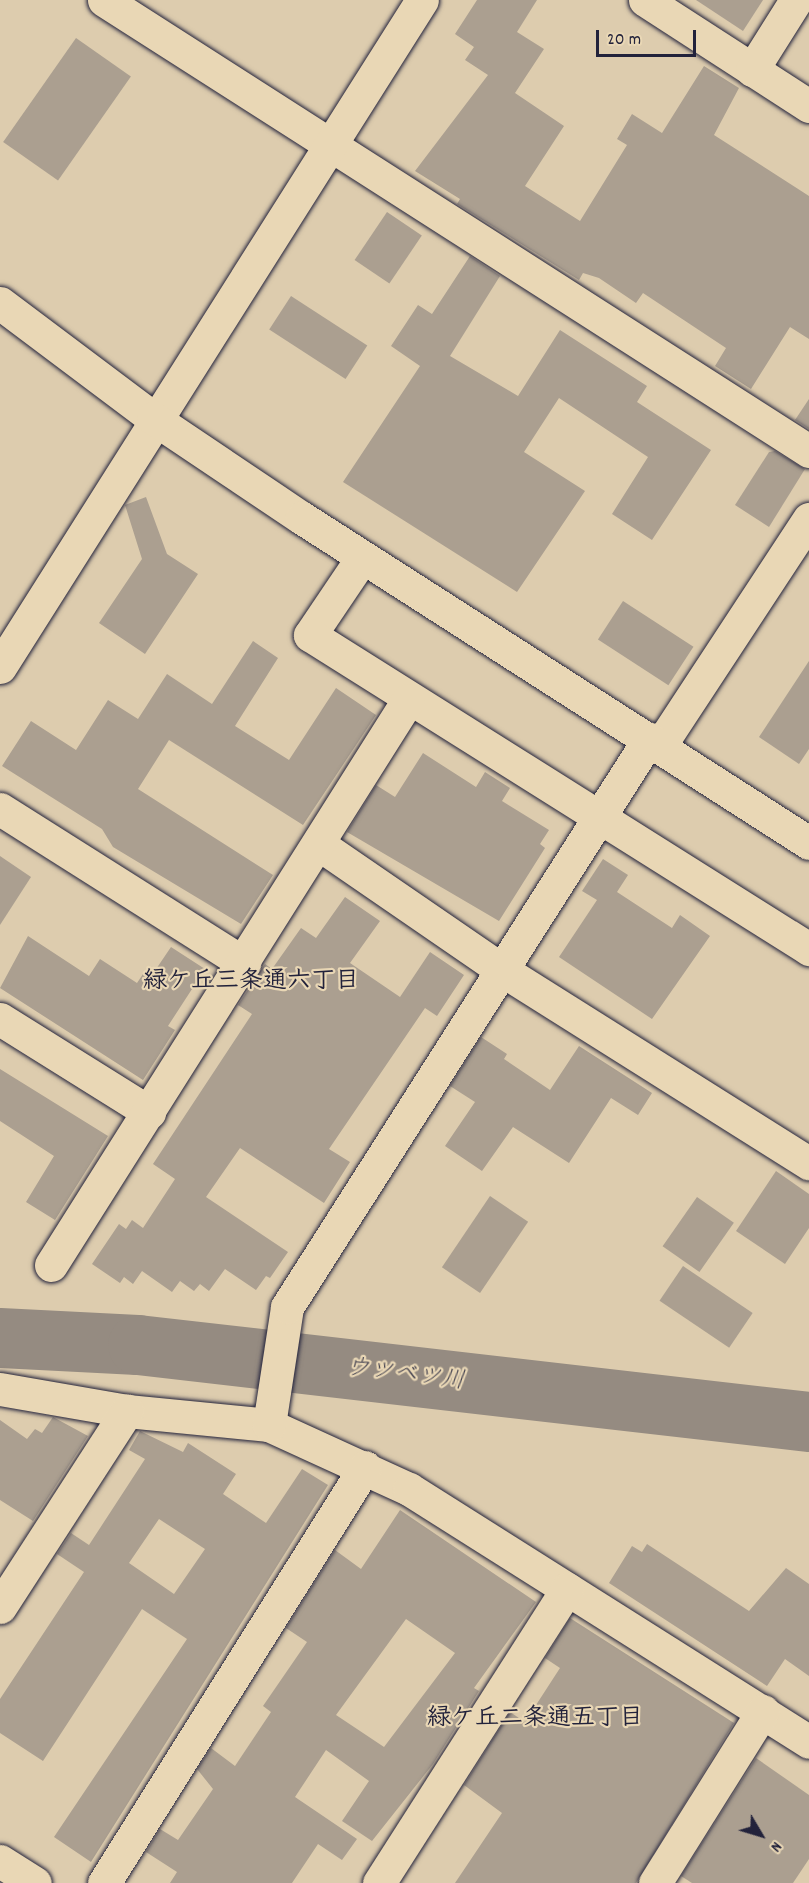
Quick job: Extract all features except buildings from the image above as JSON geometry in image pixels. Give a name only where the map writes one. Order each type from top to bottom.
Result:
[{"type":"street","points":[[104,0],[330,147],[809,451]]},
{"type":"street","points":[[0,667],[153,418],[330,147],[422,0]]},
{"type":"street","points":[[645,0],[809,106]]},
{"type":"street","points":[[752,70],[796,0]]},
{"type":"street","points":[[0,303],[153,418],[362,558],[809,843]]},
{"type":"street","points":[[270,1415],[287,1307],[599,817],[654,743],[809,519]]},
{"type":"street","points":[[362,558],[310,635],[408,700],[809,949]]},
{"type":"street","points":[[51,1265],[320,845],[408,700]]},
{"type":"street","points":[[0,809],[244,963]]},
{"type":"street","points":[[320,845],[502,969],[809,1163]]},
{"type":"street","points":[[0,1019],[149,1112]]},
{"type":"street","points":[[0,1389],[127,1411],[270,1415],[365,1467],[567,1589],[809,1742]]},
{"type":"street","points":[[0,1607],[127,1411]]},
{"type":"street","points":[[104,1883],[365,1467]]},
{"type":"street","points":[[379,1883],[567,1589]]},
{"type":"street","points":[[655,1883],[763,1711]]},
{"type":"street","points":[[0,1861],[35,1883]]},
{"type":"waterway","name":"ウツベツ川","points":[[0,1338],[138,1345],[809,1422]]},
{"type":"district","name":"緑ケ丘三条通六丁目","points":[[251,983]]},
{"type":"district","name":"緑ケ丘二条通五丁目","points":[[535,1720]]}]
